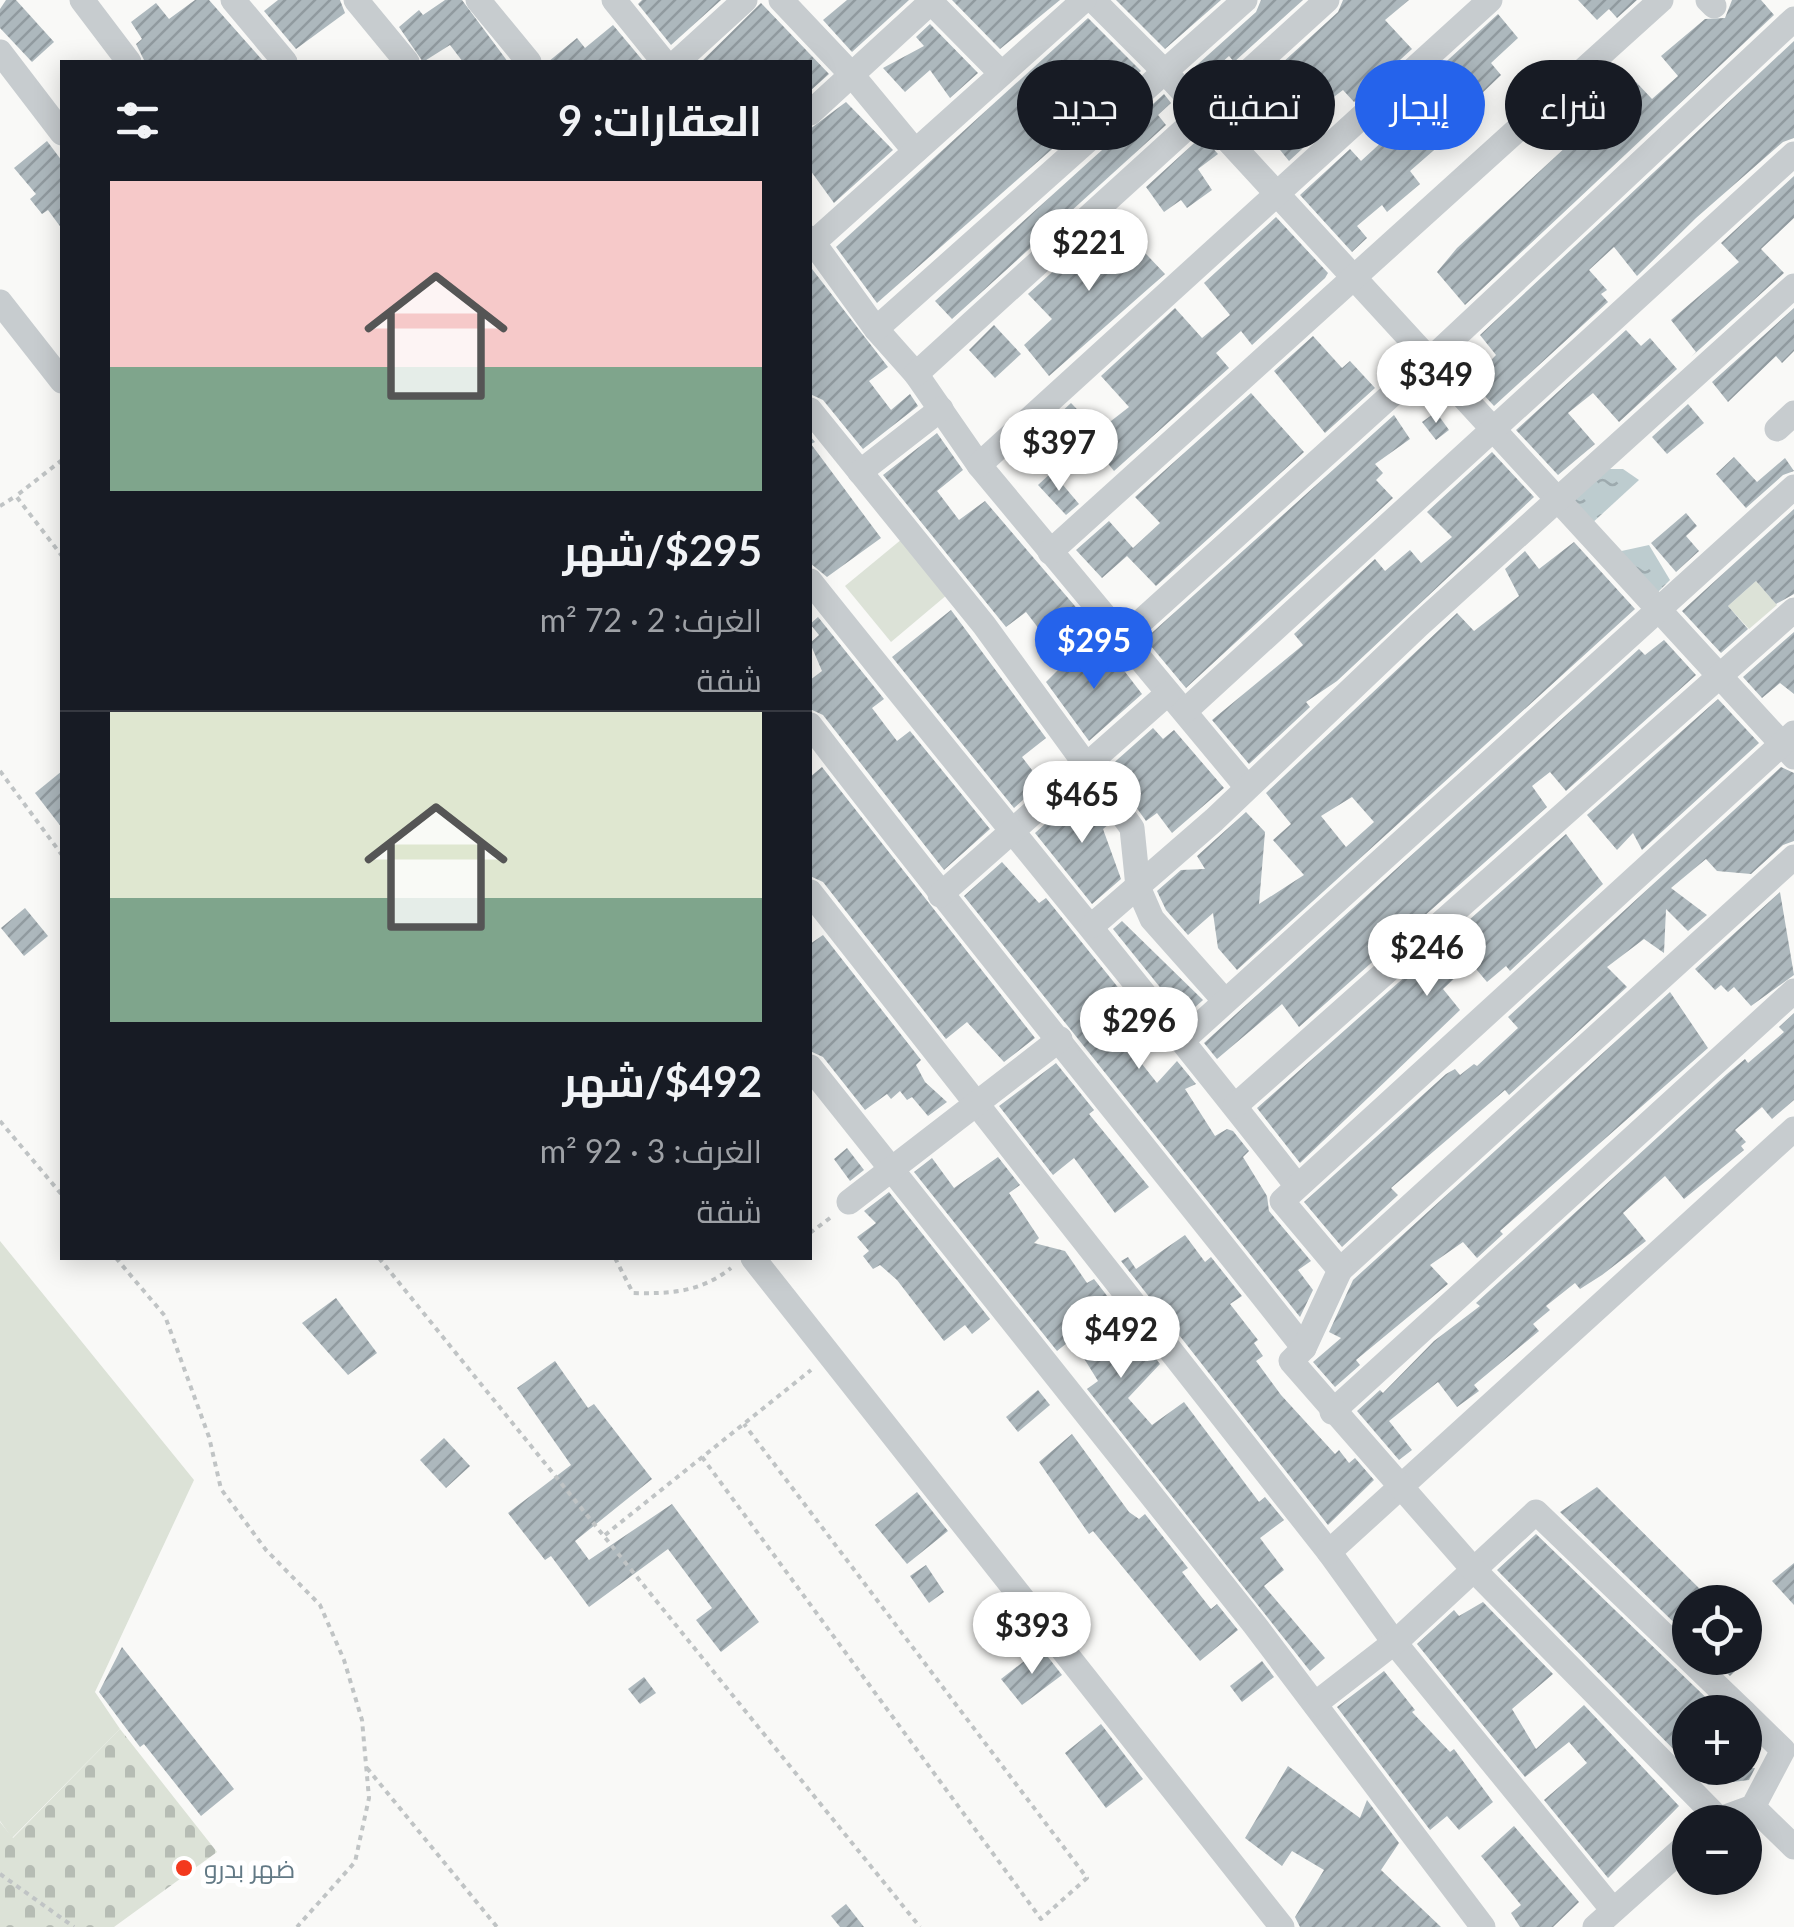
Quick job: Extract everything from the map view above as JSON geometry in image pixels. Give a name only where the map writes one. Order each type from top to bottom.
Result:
[{"type":"street","points":[[82,0],[127,60]]},
{"type":"street","points":[[233,0],[283,60]]},
{"type":"street","points":[[356,0],[405,60]]},
{"type":"street","points":[[478,0],[526,60]]},
{"type":"street","points":[[614,0],[662,60]]},
{"type":"street","points":[[679,60],[744,0]]},
{"type":"street","points":[[781,0],[852,75],[915,151]]},
{"type":"street","points":[[1084,0],[812,240],[876,329],[916,374],[979,464],[1246,786]]},
{"type":"street","points":[[1093,0],[1173,81]]},
{"type":"street","points":[[876,329],[1246,0]]},
{"type":"street","points":[[1259,60],[1327,0]]},
{"type":"street","points":[[979,464],[1490,0]]},
{"type":"street","points":[[1050,552],[1356,280],[1661,0]]},
{"type":"street","points":[[812,111],[931,1],[1000,72]]},
{"type":"street","points":[[1125,636],[1430,360],[1794,19]]},
{"type":"street","points":[[0,52],[60,130]]},
{"type":"street","points":[[916,374],[1173,137]]},
{"type":"street","points":[[1235,150],[1720,678],[1790,745],[1282,1201],[1340,1270]]},
{"type":"street","points":[[940,896],[1089,766],[1176,702],[1493,430],[1794,154]]},
{"type":"street","points":[[1093,925],[1214,820],[1246,786],[1794,286]]},
{"type":"street","points":[[0,302],[60,378]]},
{"type":"street","points":[[860,472],[940,409]]},
{"type":"street","points":[[812,412],[984,624],[1089,766],[1132,828],[1138,887],[1152,919],[1224,1000]]},
{"type":"street","points":[[1183,1040],[1794,488]]},
{"type":"street","points":[[812,584],[1011,833],[1093,925],[1297,1186]]},
{"type":"street","points":[[1235,1106],[1794,610]]},
{"type":"street","points":[[812,728],[940,896],[1060,1039],[1304,1348]]},
{"type":"street","points":[[1701,1805],[1474,1570],[1332,1412],[1292,1361],[1304,1348],[1340,1270],[1794,858]]},
{"type":"street","points":[[812,895],[1329,1552],[1604,1918],[1672,1858]]},
{"type":"street","points":[[1332,1412],[1794,991]]},
{"type":"street","points":[[849,1202],[1060,1039]]},
{"type":"street","points":[[812,1070],[1314,1704],[1483,1927]]},
{"type":"street","points":[[1329,1552],[1794,1129]]},
{"type":"street","points":[[743,1262],[830,1354],[1282,1927]]},
{"type":"street","points":[[1314,1704],[1394,1642],[1536,1512],[1726,1695]]},
{"type":"street","points":[[1755,1805],[1783,1750],[1762,1730]]},
{"type":"street","points":[[1762,1815],[1794,1847]]},
{"type":"path","points":[[0,506],[60,462]]},
{"type":"path","points":[[16,496],[60,553]]},
{"type":"path","points":[[0,771],[60,852]]},
{"type":"path","points":[[0,1121],[60,1192]]},
{"type":"path","points":[[118,1260],[164,1316],[208,1437],[222,1489],[266,1550],[320,1605],[344,1660],[362,1720],[368,1798],[355,1862],[298,1927]]},
{"type":"path","points":[[381,1260],[920,1927]]},
{"type":"path","points":[[615,1260],[633,1293],[674,1294],[712,1283],[743,1262]]},
{"type":"path","points":[[605,1535],[830,1354]]},
{"type":"path","points":[[702,1457],[1041,1920],[1087,1878],[744,1424]]},
{"type":"path","points":[[366,1766],[496,1927]]},
{"type":"path","points":[[0,1874],[74,1927]]},
{"type":"green space","points":[[902,539],[948,594],[891,642],[845,586]]},
{"type":"green space","points":[[1756,581],[1777,605],[1749,629],[1728,606]]},
{"type":"green space","points":[[0,1241],[194,1480],[95,1692],[120,1729],[12,1838],[0,1821]]},
{"type":"green space","points":[[120,1729],[217,1852],[114,1927],[0,1927],[0,1822],[13,1838]]},
{"type":"water","points":[[1606,469],[1623,469],[1639,480],[1590,525],[1569,502]]},
{"type":"water","points":[[1649,545],[1670,580],[1654,596],[1617,552]]},
{"type":"building","points":[[6,0],[16,0],[54,42],[32,62],[0,28],[0,9]]},
{"type":"building","points":[[195,0],[209,0],[262,60],[144,60],[136,44],[142,39],[131,22],[156,3],[169,19]]},
{"type":"building","points":[[278,0],[340,0],[345,13],[296,49],[264,11]]},
{"type":"building","points":[[445,0],[462,0],[507,60],[461,60],[450,45],[422,60],[399,27],[419,10],[423,15]]},
{"type":"building","points":[[642,0],[721,0],[671,45],[638,4]]},
{"type":"building","points":[[847,0],[909,0],[852,52],[823,20]]},
{"type":"building","points":[[952,0],[1060,0],[1000,49]]},
{"type":"building","points":[[1116,0],[1221,0],[1165,49]]},
{"type":"building","points":[[1261,0],[1303,0],[1236,60],[1229,56],[1225,60],[1202,60],[1256,12]]},
{"type":"building","points":[[1343,0],[1409,0],[1385,20],[1412,49],[1400,60],[1355,60],[1354,102],[1343,90],[1335,96],[1335,60],[1285,60],[1338,12]]},
{"type":"building","points":[[1578,0],[1637,0],[1617,18],[1609,9],[1597,20]]},
{"type":"building","points":[[1732,0],[1761,0],[1774,15],[1642,139],[1642,88],[1652,99],[1678,76],[1661,56],[1705,19],[1725,18]]},
{"type":"building","points":[[761,3],[829,74],[812,89],[812,60],[703,60]]},
{"type":"building","points":[[1498,14],[1518,38],[1491,63],[1501,75],[1485,90],[1485,60],[1448,60]]},
{"type":"building","points":[[1088,18],[1130,60],[1042,60]]},
{"type":"building","points":[[930,24],[978,73],[950,98],[930,70],[905,92],[883,68],[924,46],[916,37]]},
{"type":"building","points":[[613,25],[642,60],[550,60],[577,38],[585,48]]},
{"type":"building","points":[[1794,41],[1794,138],[1783,142],[1696,218],[1637,276],[1614,247],[1589,270],[1607,290],[1601,294],[1608,302],[1494,406],[1471,381],[1496,355],[1480,335]]},
{"type":"building","points":[[1017,83],[1017,150],[1051,150],[877,303],[836,247]]},
{"type":"building","points":[[1164,94],[1171,103],[1158,115],[1166,125],[1153,137],[1153,104]]},
{"type":"building","points":[[846,102],[893,150],[834,203],[812,173],[812,128]]},
{"type":"building","points":[[47,141],[60,158],[60,226],[48,210],[42,214],[30,199],[36,194],[14,168]]},
{"type":"building","points":[[1350,149],[1361,161],[1373,150],[1434,150],[1410,171],[1420,184],[1387,212],[1382,205],[1357,226],[1367,238],[1352,252],[1300,195]]},
{"type":"building","points":[[1102,150],[1138,150],[952,319],[935,301]]},
{"type":"building","points":[[1187,150],[1214,150],[1218,154],[1198,169],[1212,190],[1187,208],[1181,200],[1164,212],[1146,187]]},
{"type":"building","points":[[1280,150],[1301,150],[1289,161]]},
{"type":"building","points":[[1563,150],[1630,150],[1465,305],[1437,272],[1457,248]]},
{"type":"building","points":[[1794,176],[1794,218],[1761,249],[1784,273],[1691,357],[1696,352],[1671,320],[1739,262],[1721,243]]},
{"type":"building","points":[[1276,217],[1328,273],[1325,278],[1252,345],[1241,331],[1216,353],[1229,368],[1114,471],[1088,439],[1129,407],[1101,376],[1175,308],[1202,338],[1230,315],[1204,283]]},
{"type":"building","points":[[1112,218],[1165,274],[1049,376],[1024,345],[1052,319],[1028,294]]},
{"type":"building","points":[[812,269],[888,367],[869,381],[891,410],[910,394],[918,406],[863,449],[823,400],[812,395]]},
{"type":"building","points":[[1794,308],[1794,351],[1782,363],[1776,356],[1728,402],[1712,382]]},
{"type":"building","points":[[994,325],[1021,354],[995,378],[969,350]]},
{"type":"building","points":[[1626,330],[1641,346],[1650,338],[1677,369],[1619,422],[1593,393],[1568,413],[1595,444],[1558,475],[1516,430]]},
{"type":"building","points":[[1313,336],[1342,368],[1350,361],[1375,388],[1325,433],[1274,371]]},
{"type":"building","points":[[1251,393],[1304,452],[1156,586],[1127,556],[1102,578],[1076,550],[1109,521],[1133,548],[1160,523],[1135,497]]},
{"type":"building","points":[[1071,403],[1094,427],[1043,474],[1020,450]]},
{"type":"building","points":[[1688,404],[1704,423],[1667,454],[1652,437]]},
{"type":"building","points":[[1436,412],[1449,430],[1436,440],[1422,422]]},
{"type":"building","points":[[1394,415],[1410,439],[1375,464],[1383,473],[1376,480],[1393,498],[1186,688],[1145,639]]},
{"type":"building","points":[[937,433],[963,470],[937,491],[959,520],[985,501],[1080,612],[1046,638],[1026,612],[1006,627],[883,475]]},
{"type":"building","points":[[812,445],[881,538],[827,577],[812,565]]},
{"type":"building","points":[[1492,452],[1534,497],[1337,681],[1306,702],[1310,707],[1249,764],[1212,720],[1303,645],[1294,634],[1375,559],[1385,571],[1410,550],[1421,563],[1452,537],[1427,512]]},
{"type":"building","points":[[1734,457],[1757,482],[1785,458],[1794,471],[1783,475],[1746,508],[1716,474]]},
{"type":"building","points":[[1052,472],[1079,504],[1066,515],[1038,485]]},
{"type":"building","points":[[1794,509],[1794,594],[1776,604],[1756,581],[1728,606],[1748,629],[1721,653],[1682,611]]},
{"type":"building","points":[[1686,513],[1697,526],[1686,536],[1699,551],[1676,572],[1651,543]]},
{"type":"building","points":[[1574,542],[1635,609],[1237,970],[1218,948],[1213,913],[1188,935],[1166,910],[1157,891],[1181,870],[1205,869],[1197,856],[1246,812],[1265,832],[1259,904],[1304,875],[1273,840],[1291,824],[1266,793],[1457,613],[1474,631],[1519,596],[1505,569],[1525,551],[1539,569]],"holes":[[[1352,797],[1374,822],[1346,847],[1321,816]]]},
{"type":"building","points":[[951,610],[1046,738],[1022,757],[1042,783],[1014,808],[892,657]]},
{"type":"building","points":[[818,617],[884,699],[872,708],[897,741],[910,731],[990,829],[944,870],[823,715],[812,710],[812,678],[822,671],[812,648],[812,641],[819,635],[812,622]]},
{"type":"building","points":[[1794,632],[1794,694],[1780,683],[1762,698],[1743,677]]},
{"type":"building","points":[[1664,640],[1696,675],[1566,791],[1550,772],[1532,786],[1547,807],[1299,1027],[1282,1004],[1217,1059],[1204,1043],[1639,649],[1645,655]]},
{"type":"building","points":[[1109,651],[1142,694],[1089,741],[1046,682],[1070,658],[1076,664],[1085,655],[1093,663]]},
{"type":"building","points":[[1718,699],[1759,743],[1642,850],[1633,833],[1617,850],[1587,815]]},
{"type":"building","points":[[1153,728],[1163,739],[1174,730],[1224,788],[1172,833],[1157,813],[1146,821],[1108,768]]},
{"type":"building","points":[[822,767],[1035,1038],[1004,1062],[967,1022],[946,1039],[823,882],[812,877],[812,775]]},
{"type":"building","points":[[1781,767],[1794,773],[1794,841],[1783,845],[1751,874],[1717,871],[1706,859],[1671,888],[1707,915],[1688,931],[1666,909],[1664,953],[1644,939],[1607,967],[1627,987],[1509,1095],[1505,1090],[1391,1188],[1398,1195],[1342,1247],[1304,1202],[1446,1074],[1455,1069],[1460,1075],[1474,1064],[1477,1066],[1518,1028],[1508,1017]]},
{"type":"building","points":[[60,773],[60,825],[35,793]]},
{"type":"building","points":[[1084,789],[1109,824],[1103,829],[1121,879],[1092,904],[1035,833]]},
{"type":"building","points":[[1566,834],[1603,884],[1510,971],[1506,966],[1487,982],[1471,963],[1443,989],[1460,1010],[1300,1163],[1257,1108]]},
{"type":"building","points":[[1002,862],[1039,903],[1046,898],[1150,1027],[1127,1045],[1157,1083],[1177,1061],[1196,1084],[1185,1089],[1215,1136],[1227,1129],[1233,1131],[1249,1151],[1243,1157],[1267,1196],[1269,1211],[1311,1261],[1298,1270],[1313,1290],[1300,1317],[964,896]]},
{"type":"building","points":[[1780,892],[1794,975],[1751,1006],[1734,987],[1728,992],[1721,985],[1715,990],[1695,969]]},
{"type":"building","points":[[25,908],[48,936],[24,956],[1,928]]},
{"type":"building","points":[[1122,921],[1203,1000],[1184,1017],[1113,929]]},
{"type":"building","points":[[823,935],[921,1060],[916,1065],[925,1082],[947,1102],[928,1116],[912,1097],[907,1100],[900,1091],[891,1099],[887,1094],[865,1110],[823,1057],[812,1052],[812,943]]},
{"type":"building","points":[[1670,992],[1708,1048],[1500,1231],[1503,1234],[1477,1258],[1463,1242],[1430,1265],[1448,1284],[1356,1360],[1360,1365],[1335,1387],[1313,1362],[1341,1338],[1329,1332],[1353,1280]]},
{"type":"building","points":[[1794,1013],[1794,1100],[1772,1119],[1762,1107],[1735,1130],[1746,1142],[1741,1146],[1744,1150],[1684,1199],[1665,1176],[1623,1213],[1646,1241],[1602,1275],[1580,1289],[1575,1283],[1546,1306],[1550,1310],[1533,1324],[1539,1331],[1474,1385],[1479,1391],[1457,1407],[1438,1382],[1389,1421],[1412,1450],[1399,1460],[1357,1411],[1380,1390],[1383,1393],[1434,1341],[1480,1306],[1476,1303],[1727,1074],[1745,1059],[1748,1063],[1784,1032],[1779,1027]]},
{"type":"building","points":[[1056,1063],[1094,1110],[1089,1114],[1149,1187],[1115,1213],[1074,1158],[1053,1175],[999,1106]]},
{"type":"building","points":[[847,1148],[864,1170],[850,1181],[834,1159]]},
{"type":"building","points":[[998,1157],[1020,1185],[1009,1193],[1039,1238],[1034,1243],[1065,1251],[1087,1283],[1094,1279],[1160,1364],[1128,1398],[1152,1425],[1184,1402],[1259,1502],[1265,1497],[1284,1520],[1260,1538],[1284,1570],[1264,1586],[1325,1658],[1310,1671],[1087,1389],[1098,1381],[1072,1339],[1057,1351],[914,1172],[932,1158],[954,1188]]},
{"type":"building","points":[[889,1192],[990,1319],[972,1334],[965,1325],[944,1341],[897,1280],[880,1265],[873,1269],[863,1256],[869,1251],[857,1237],[876,1223],[864,1211]]},
{"type":"building","points":[[1185,1235],[1205,1262],[1211,1257],[1242,1296],[1230,1304],[1258,1340],[1254,1343],[1263,1356],[1256,1361],[1281,1395],[1335,1454],[1339,1450],[1349,1463],[1355,1458],[1374,1480],[1328,1525],[1121,1261],[1128,1257],[1136,1269]]},
{"type":"building","points":[[336,1298],[377,1353],[348,1375],[302,1323]]},
{"type":"building","points":[[555,1361],[588,1408],[594,1404],[652,1479],[575,1541],[589,1560],[672,1504],[759,1622],[721,1652],[696,1620],[712,1608],[668,1549],[589,1607],[551,1556],[545,1560],[508,1513],[571,1465],[517,1388]]},
{"type":"building","points":[[1038,1390],[1050,1405],[1018,1432],[1006,1417]]},
{"type":"building","points":[[1072,1434],[1129,1512],[1139,1519],[1145,1514],[1188,1568],[1182,1572],[1211,1609],[1217,1604],[1238,1630],[1200,1661],[1093,1531],[1089,1534],[1039,1462]]},
{"type":"building","points":[[444,1438],[470,1466],[446,1488],[420,1460]]},
{"type":"building","points":[[1597,1487],[1696,1585],[1672,1585],[1672,1621],[1560,1512]]},
{"type":"building","points":[[917,1492],[948,1531],[907,1564],[875,1525]]},
{"type":"building","points":[[1536,1534],[1672,1665],[1672,1675],[1683,1675],[1703,1695],[1672,1695],[1672,1748],[1497,1570]]},
{"type":"building","points":[[1794,1563],[1794,1605],[1772,1581]]},
{"type":"building","points":[[926,1565],[944,1592],[929,1603],[910,1576]]},
{"type":"building","points":[[1483,1602],[1553,1674],[1512,1709],[1536,1749],[1584,1705],[1678,1805],[1672,1805],[1672,1813],[1608,1878],[1544,1800],[1587,1763],[1569,1742],[1525,1777],[1417,1644],[1454,1610],[1459,1616]]},
{"type":"building","points":[[122,1647],[234,1789],[201,1816],[144,1744],[140,1747],[99,1692]]},
{"type":"building","points":[[1041,1648],[1062,1675],[1022,1705],[1001,1679]]},
{"type":"building","points":[[1262,1661],[1274,1677],[1242,1702],[1230,1686]]},
{"type":"building","points":[[1384,1671],[1415,1710],[1412,1712],[1450,1752],[1454,1749],[1493,1802],[1459,1830],[1447,1816],[1430,1830],[1337,1707]]},
{"type":"building","points":[[644,1677],[656,1693],[640,1704],[628,1689]]},
{"type":"building","points":[[1101,1724],[1143,1779],[1106,1808],[1065,1753]]},
{"type":"building","points":[[1288,1766],[1360,1818],[1367,1800],[1399,1843],[1381,1870],[1441,1927],[1300,1927],[1295,1917],[1324,1870],[1292,1851],[1282,1866],[1245,1838]]},
{"type":"building","points":[[1514,1826],[1579,1902],[1553,1927],[1520,1927],[1511,1913],[1521,1905],[1481,1856]]},
{"type":"building","points":[[846,1904],[864,1927],[840,1927],[831,1916]]},
{"type":"place","name":"ضهر بدرو","points":[[184,1868]]}]
